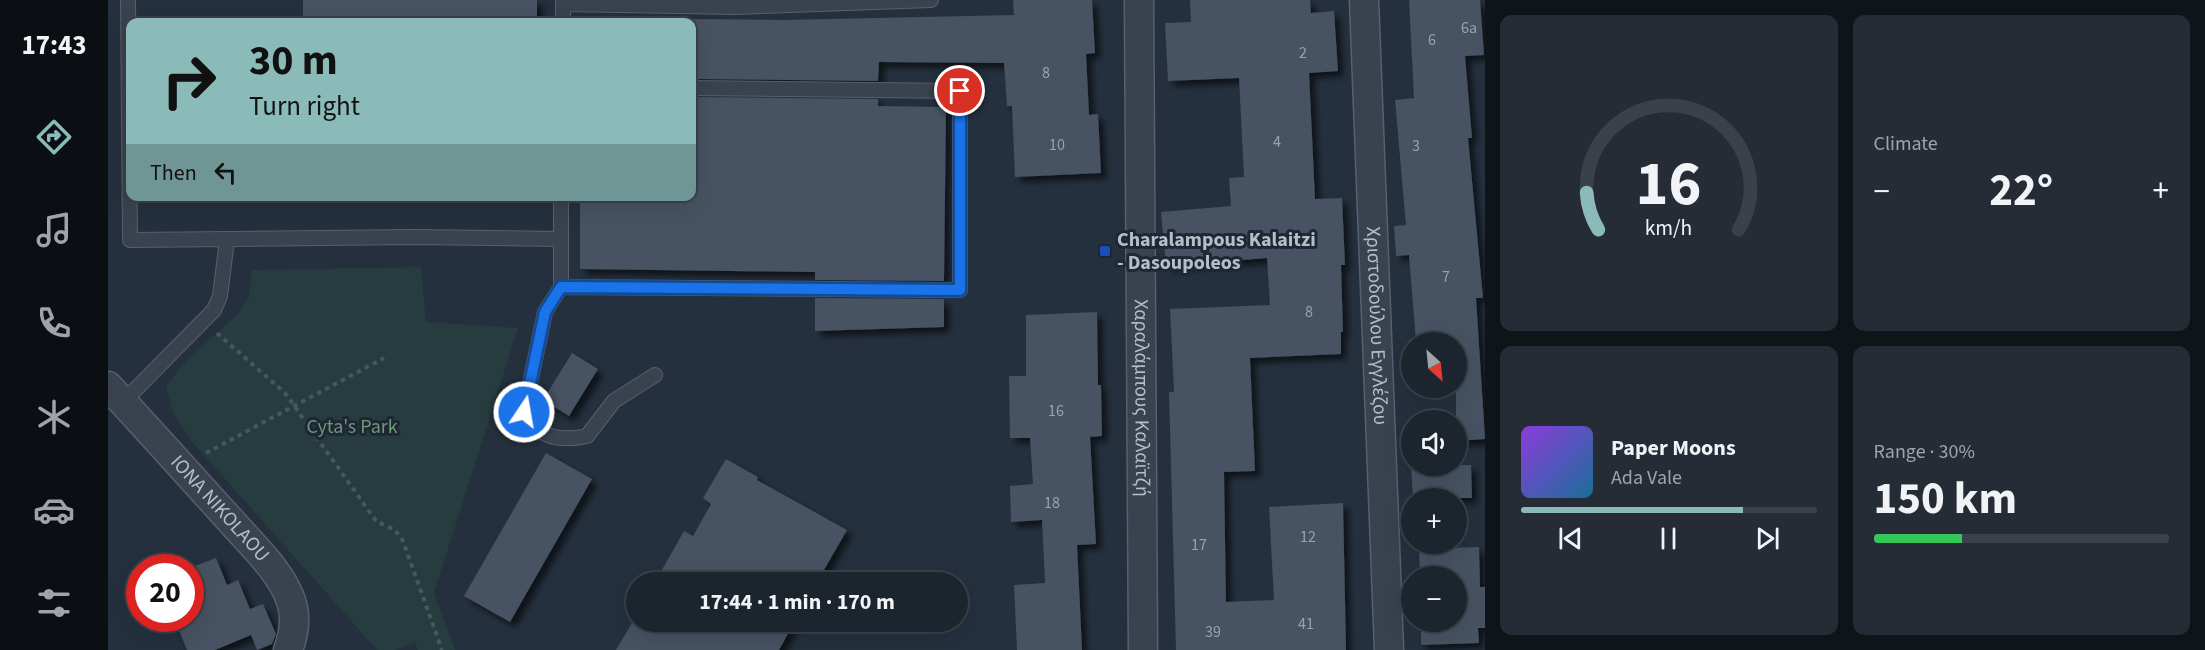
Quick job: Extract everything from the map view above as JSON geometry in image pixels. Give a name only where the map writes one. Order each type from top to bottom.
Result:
[{"type":"street","name":"Χαραλάμπους Καλαϊτζή","points":[[1139,0],[1143,650]]},
{"type":"street","name":"Χριστοδούλου Εγγλέζου","points":[[1364,0],[1389,650]]},
{"type":"street","name":"IONA NIKOLAOU","points":[[116,394],[266,562],[282,584],[291,601],[294,618],[294,633],[288,650]]},
{"type":"lane","points":[[128,0],[128,18]]},
{"type":"lane","points":[[563,18],[563,2],[790,3],[931,0]]},
{"type":"lane","points":[[561,287],[960,290],[960,91],[696,88]]},
{"type":"lane","points":[[130,201],[130,240],[401,237],[560,239]]},
{"type":"lane","points":[[561,201],[561,287],[545,312],[524,412],[534,428],[565,440],[587,436],[614,401],[655,375]]},
{"type":"lane","points":[[116,394],[204,322],[220,296],[227,240]]},
{"type":"path","points":[[204,322],[264,372],[293,405],[376,521],[395,530],[442,650]]},
{"type":"path","points":[[182,466],[384,358]]},
{"type":"green space","name":"Cyta's Park","points":[[421,267],[426,322],[518,328],[434,593],[455,650],[418,650],[415,642],[395,650],[377,650],[193,443],[173,413],[166,386],[188,359],[237,315],[249,297],[252,270]]},
{"type":"building","points":[[303,0],[537,0],[537,18],[303,18]]},
{"type":"building","points":[[1013,0],[1092,0],[1095,53],[1086,54],[1089,115],[1098,114],[1101,173],[1015,177],[1012,106],[1007,106],[1004,63],[879,62],[878,81],[696,79],[696,19],[783,20],[1014,15]]},
{"type":"building","points":[[1190,0],[1310,0],[1311,13],[1334,11],[1338,71],[1309,73],[1315,199],[1342,198],[1345,265],[1341,265],[1343,332],[1341,332],[1341,354],[1250,358],[1255,471],[1224,472],[1226,602],[1274,600],[1269,507],[1343,503],[1346,650],[1176,650],[1169,392],[1174,392],[1170,309],[1270,305],[1267,258],[1166,266],[1161,212],[1231,206],[1229,178],[1244,177],[1239,78],[1168,81],[1165,23],[1191,22]]},
{"type":"building","points":[[1409,0],[1480,0],[1484,55],[1465,56],[1472,138],[1468,138],[1483,298],[1476,298],[1485,439],[1467,440],[1467,410],[1456,410],[1456,398],[1467,398],[1467,332],[1415,332],[1409,255],[1396,256],[1394,226],[1406,225],[1395,100],[1414,98]]},
{"type":"building","points":[[696,97],[878,99],[878,106],[946,107],[944,281],[815,280],[815,272],[580,269],[580,201],[696,201]]},
{"type":"building","points":[[815,298],[944,299],[944,327],[815,331]]},
{"type":"building","points":[[1097,312],[1098,385],[1101,385],[1102,436],[1090,437],[1096,544],[1077,545],[1082,650],[1017,650],[1014,585],[1045,583],[1042,520],[1011,522],[1010,486],[1033,484],[1030,438],[1010,438],[1009,376],[1026,376],[1026,315]]},
{"type":"building","points":[[572,353],[598,369],[569,416],[543,400]]},
{"type":"building","points":[[546,453],[592,479],[510,622],[464,596]]},
{"type":"building","points":[[726,459],[758,477],[757,480],[847,530],[823,572],[661,572],[684,531],[693,536],[711,504],[703,498]]},
{"type":"building","points":[[1467,465],[1471,465],[1472,498],[1467,498],[1467,488],[1412,488],[1412,476],[1467,476]]},
{"type":"building","points":[[1467,547],[1479,547],[1480,587],[1485,587],[1485,628],[1478,628],[1479,643],[1421,645],[1421,632],[1467,632],[1467,566],[1420,566],[1419,554],[1467,554]]},
{"type":"building","points":[[216,558],[227,585],[238,580],[250,609],[263,604],[276,634],[272,644],[257,650],[251,635],[215,650],[187,650],[180,632],[204,632],[204,563]]},
{"type":"building","points":[[627,632],[789,632],[779,650],[616,650]]},
{"type":"place","name":"Charalampous Kalaitzi - Dasoupoleos","points":[[1105,251]]},
{"type":"route","points":[[524,412],[545,312],[561,287],[960,290],[960,91]]}]
